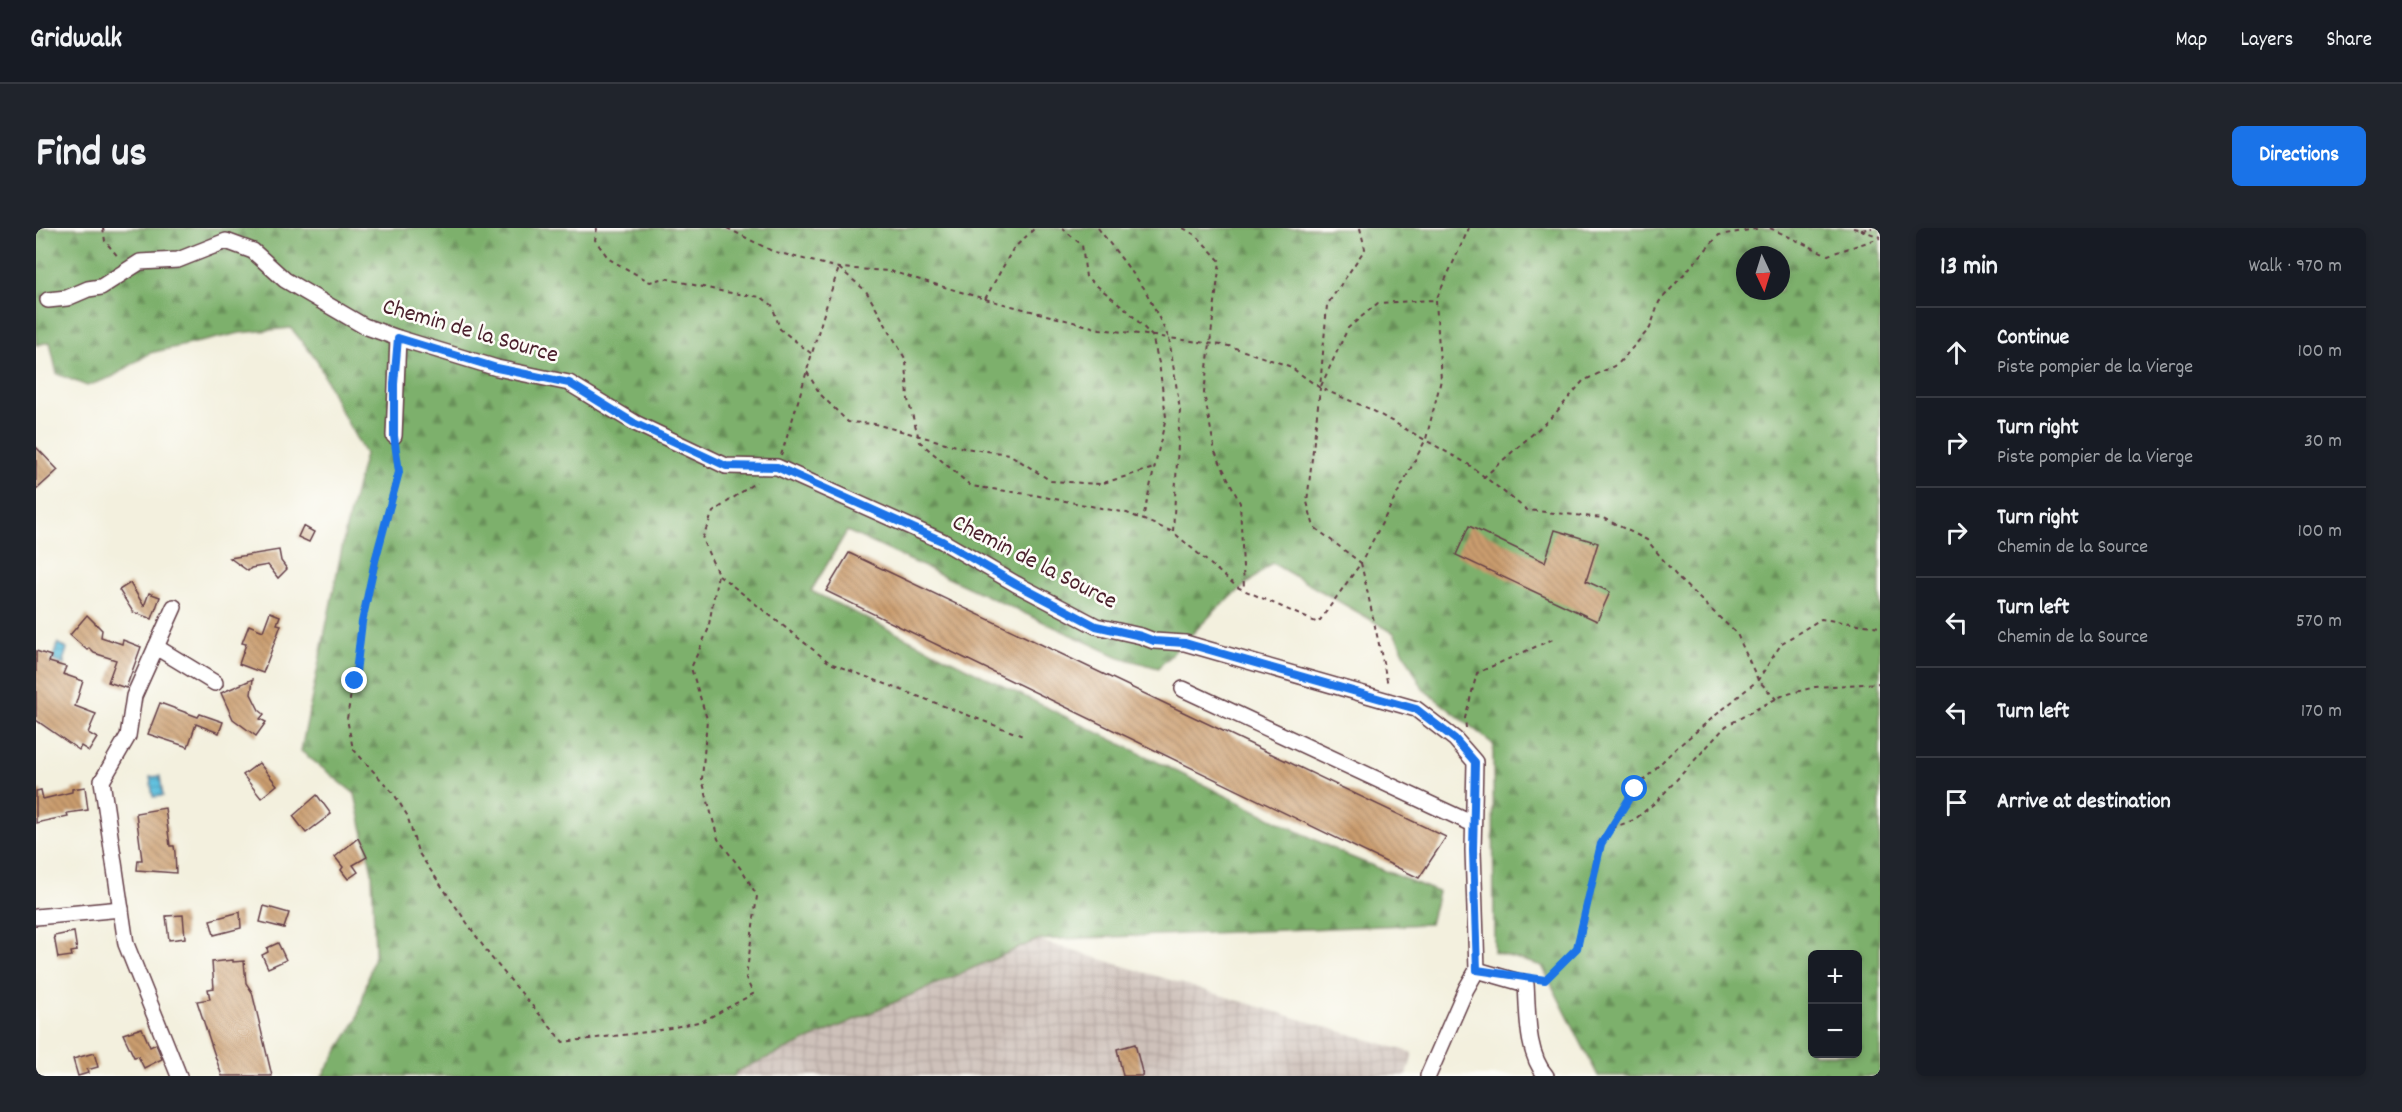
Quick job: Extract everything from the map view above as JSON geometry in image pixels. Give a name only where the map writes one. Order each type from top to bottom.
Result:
[{"type":"street","name":"Chemin de la Source","points":[[48,300],[67,298],[88,289],[101,287],[140,262],[178,260],[226,241],[253,251],[285,280],[364,326],[497,368],[569,383],[634,423],[726,466],[777,467],[942,541],[1016,584],[1096,626],[1154,641],[1185,643],[1416,709],[1455,739],[1469,755]]},
{"type":"street","points":[[394,436],[394,384],[398,338]]},
{"type":"street","points":[[174,607],[134,696],[128,736],[102,781],[126,944],[179,1076]]},
{"type":"street","points":[[156,647],[215,682]]},
{"type":"street","points":[[1183,689],[1473,824]]},
{"type":"street","points":[[1428,1076],[1466,989],[1477,970],[1473,824],[1475,762],[1469,755]]},
{"type":"street","points":[[36,917],[121,909]]},
{"type":"street","points":[[1477,970],[1526,984],[1529,1034],[1540,1069],[1546,1076]]},
{"type":"path","points":[[103,228],[105,240],[116,256],[120,259],[140,262]]},
{"type":"path","points":[[597,228],[595,240],[609,259],[650,282],[664,278],[725,292],[761,297],[772,305],[780,329],[812,354]]},
{"type":"path","points":[[727,228],[772,251],[839,268],[890,271],[1100,329],[1229,346],[1289,366],[1320,388],[1370,408],[1468,464],[1483,478],[1527,510],[1603,518],[1647,540],[1679,579],[1737,634],[1758,680],[1776,699]]},
{"type":"path","points":[[985,299],[1013,249],[1035,228]]},
{"type":"path","points":[[1062,228],[1082,245],[1086,277],[1127,310],[1152,336],[1159,363],[1166,417],[1143,519]]},
{"type":"path","points":[[1098,228],[1144,288],[1169,338],[1180,410],[1173,532]]},
{"type":"path","points":[[1183,228],[1197,236],[1220,261],[1204,393],[1215,452],[1240,503],[1244,589]]},
{"type":"path","points":[[1360,228],[1365,249],[1327,305],[1307,502],[1314,527],[1361,562],[1391,702]]},
{"type":"path","points":[[839,268],[866,291],[906,360],[908,400],[920,442],[971,486],[1034,495],[1127,513],[1143,519],[1173,532],[1237,587],[1318,623],[1361,562],[1426,440],[1441,380],[1436,300],[1469,228]]},
{"type":"path","points":[[1483,478],[1554,415],[1583,381],[1618,364],[1650,328],[1659,302],[1719,235],[1761,228]]},
{"type":"path","points":[[1770,228],[1828,255],[1880,238]]},
{"type":"path","points":[[1853,228],[1880,238]]},
{"type":"path","points":[[1861,230],[1872,228]]},
{"type":"path","points":[[839,268],[819,323],[807,372],[777,467],[713,512],[702,539],[718,574],[830,663],[1023,736]]},
{"type":"path","points":[[1320,388],[1348,328],[1378,303],[1436,300]]},
{"type":"path","points":[[807,372],[820,394],[848,422],[875,424],[964,448],[1009,454],[1052,481],[1101,484],[1154,468]]},
{"type":"path","points":[[394,436],[399,472],[375,561],[362,622],[347,719],[353,749],[394,794],[407,815],[418,852],[490,956],[563,1042],[656,1031],[703,1021],[753,994],[746,978],[757,896],[744,873],[718,839],[702,779],[707,719],[691,668],[708,630],[718,574]]},
{"type":"path","points":[[1534,978],[1545,980],[1577,948],[1601,844],[1635,789],[1674,750],[1758,680],[1782,643],[1821,619],[1880,627]]},
{"type":"path","points":[[1469,755],[1465,718],[1477,673],[1553,639]]},
{"type":"path","points":[[1611,828],[1634,820],[1657,801],[1726,726],[1776,699],[1815,687],[1880,683]]},
{"type":"shaded area","points":[[1037,940],[1413,1053],[1407,1076],[734,1076],[737,1071]]},
{"type":"green space","points":[[36,228],[1880,228],[1880,1076],[1598,1076],[1542,966],[1494,952],[1493,744],[1423,689],[1394,633],[1272,563],[1217,609],[1158,668],[1119,657],[847,531],[811,591],[1346,855],[1438,892],[1430,924],[1037,940],[737,1071],[734,1076],[322,1076],[357,1020],[375,952],[372,872],[355,794],[301,751],[346,528],[365,454],[337,404],[317,360],[291,328],[240,333],[150,353],[112,377],[87,386],[57,374],[50,342],[36,345]]},
{"type":"water","points":[[58,643],[67,649],[64,665],[52,660]]},
{"type":"water","points":[[160,776],[163,796],[153,797],[150,777]]},
{"type":"building","points":[[36,447],[58,470],[36,490]]},
{"type":"building","points":[[303,526],[314,532],[309,542],[298,537]]},
{"type":"building","points":[[1469,526],[1545,562],[1555,530],[1598,543],[1586,581],[1610,592],[1597,621],[1456,555]]},
{"type":"building","points":[[279,550],[281,561],[287,569],[278,578],[268,565],[251,568],[248,571],[230,558]]},
{"type":"building","points":[[849,553],[1446,837],[1419,878],[826,591]]},
{"type":"building","points":[[130,583],[144,606],[149,593],[160,597],[152,619],[133,612],[119,590]]},
{"type":"building","points":[[270,612],[280,616],[277,624],[281,625],[263,673],[239,664],[246,644],[242,643],[249,625],[263,631]]},
{"type":"building","points":[[87,615],[102,630],[101,637],[122,644],[123,640],[141,647],[126,688],[108,682],[116,660],[94,653],[89,648],[87,650],[70,635]]},
{"type":"building","points":[[36,651],[51,656],[49,662],[66,667],[63,674],[83,681],[75,706],[96,714],[88,733],[97,738],[89,751],[81,746],[79,750],[36,720]]},
{"type":"building","points":[[253,679],[251,694],[259,710],[264,714],[260,719],[266,722],[256,736],[233,719],[221,693]]},
{"type":"building","points":[[160,703],[198,717],[200,714],[223,722],[219,733],[196,724],[188,747],[148,734]]},
{"type":"building","points":[[259,763],[277,785],[261,798],[243,775]]},
{"type":"building","points":[[85,787],[88,810],[67,813],[68,816],[36,823],[36,791],[41,790],[43,799]]},
{"type":"building","points":[[317,795],[331,814],[306,833],[293,816]]},
{"type":"building","points":[[165,808],[170,846],[174,846],[176,873],[137,870],[138,860],[142,860],[136,813]]},
{"type":"building","points":[[358,838],[367,857],[353,865],[358,872],[348,879],[341,870],[343,867],[335,857]]},
{"type":"building","points":[[264,906],[289,913],[284,928],[260,922]]},
{"type":"building","points":[[240,912],[241,928],[214,935],[210,920]]},
{"type":"building","points":[[183,915],[185,938],[169,940],[166,916]]},
{"type":"building","points":[[74,932],[77,951],[71,952],[72,956],[58,958],[54,936]]},
{"type":"building","points":[[278,943],[286,960],[268,968],[262,955],[268,952],[267,948]]},
{"type":"building","points":[[233,960],[233,962],[244,961],[246,983],[252,992],[272,1076],[222,1076],[213,1050],[197,1001],[210,999],[208,989],[214,988],[212,962]]},
{"type":"building","points":[[142,1028],[150,1047],[156,1044],[162,1059],[144,1068],[138,1056],[134,1057],[123,1034]]},
{"type":"building","points":[[1135,1044],[1143,1076],[1123,1076],[1117,1049]]},
{"type":"building","points":[[94,1053],[98,1067],[78,1076],[73,1059]]},
{"type":"route","points":[[355,681],[362,622],[375,561],[399,472],[394,436],[394,384],[398,338],[497,368],[569,383],[634,423],[726,466],[777,467],[942,541],[1016,584],[1096,626],[1154,641],[1185,643],[1268,666],[1331,687],[1416,709],[1455,739],[1475,762],[1473,850],[1477,970],[1545,980],[1577,948],[1601,844],[1635,789]]}]
